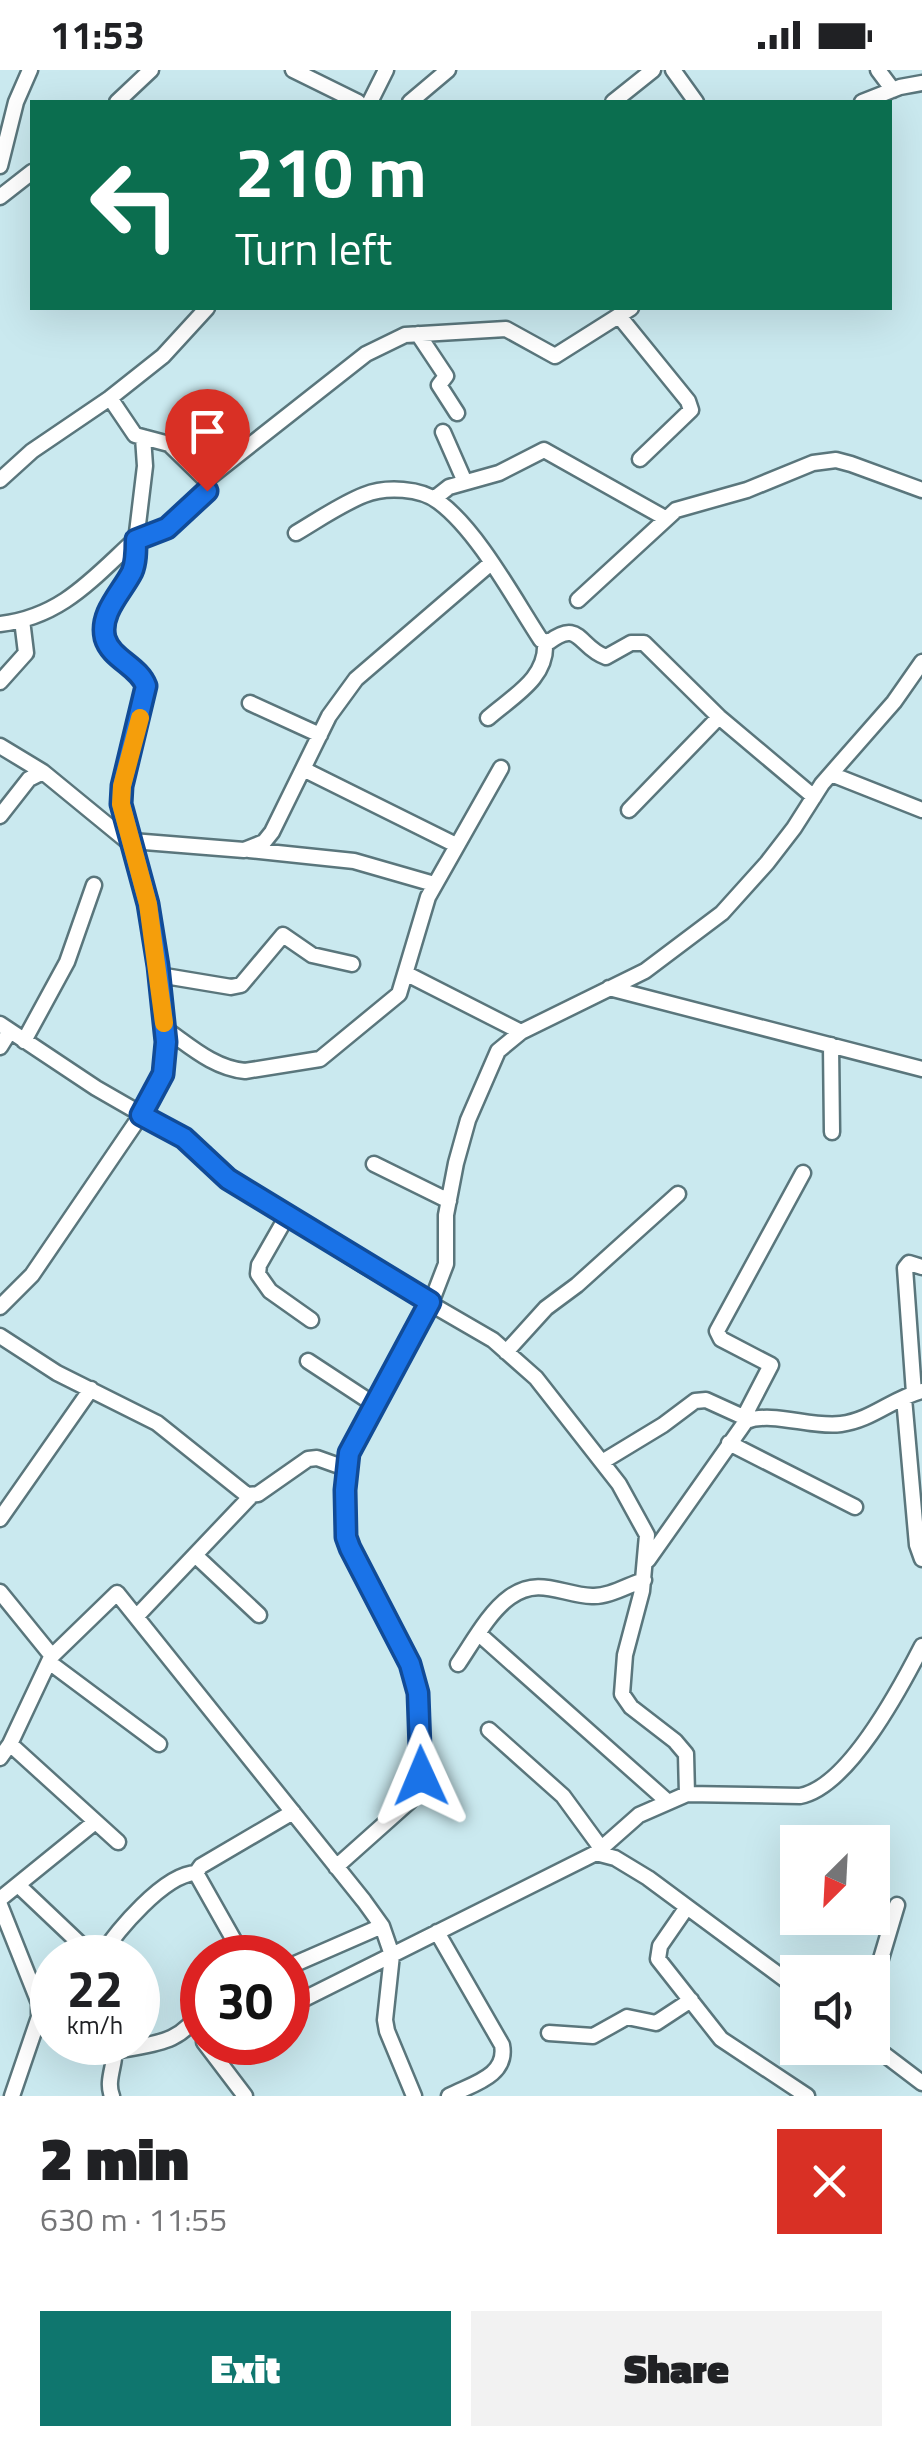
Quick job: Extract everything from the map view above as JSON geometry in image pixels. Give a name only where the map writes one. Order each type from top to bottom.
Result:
[{"type":"street","points":[[0,166],[16,102],[30,70]]},
{"type":"street","points":[[118,100],[151,70]]},
{"type":"street","points":[[293,70],[354,100]]},
{"type":"street","points":[[371,100],[386,70]]},
{"type":"street","points":[[412,100],[448,70]]},
{"type":"street","points":[[616,100],[653,70]]},
{"type":"street","points":[[673,70],[695,100]]},
{"type":"street","points":[[878,70],[893,90]]},
{"type":"street","points":[[867,100],[922,83]]},
{"type":"street","points":[[0,197],[30,174]]},
{"type":"street","points":[[0,480],[32,450],[110,398],[162,356],[206,310]]},
{"type":"street","points":[[206,480],[366,354],[405,335],[506,329],[555,356],[625,312],[691,410],[640,459]]},
{"type":"street","points":[[418,334],[446,376],[440,384],[457,412]]},
{"type":"street","points":[[0,624],[55,609],[137,539],[167,528],[207,491],[206,480],[169,444],[135,434],[110,398]]},
{"type":"street","points":[[443,432],[464,482]]},
{"type":"street","points":[[0,1307],[32,1275],[141,1115],[163,1074],[164,1028],[148,904],[121,804],[146,686],[143,677],[119,658],[105,640],[112,602],[134,569],[145,466],[143,437]]},
{"type":"street","points":[[435,498],[448,487],[499,472],[539,451],[548,451],[665,518]]},
{"type":"street","points":[[578,600],[665,518],[692,504],[747,490],[824,461],[851,464],[922,490]]},
{"type":"street","points":[[296,533],[366,494],[400,490],[435,498],[456,518],[545,642],[546,656],[538,674],[488,718]]},
{"type":"street","points":[[244,850],[264,842],[272,832],[329,716],[356,680],[491,563]]},
{"type":"street","points":[[0,682],[26,653],[22,620]]},
{"type":"street","points":[[545,642],[562,632],[573,632],[606,657],[631,644],[644,643],[719,717],[814,797]]},
{"type":"street","points":[[336,1867],[410,1801],[421,1776],[418,1693],[410,1664],[346,1537],[345,1468],[349,1453],[430,1302],[446,1264],[449,1201],[460,1148],[480,1088],[498,1051],[521,1032],[645,971],[722,912],[794,828],[831,774],[894,702],[922,662]]},
{"type":"street","points":[[250,704],[320,735]]},
{"type":"street","points":[[629,810],[719,717]]},
{"type":"street","points":[[0,746],[42,772],[132,844],[354,861],[434,884]]},
{"type":"street","points":[[303,768],[456,845]]},
{"type":"street","points":[[164,1028],[219,1066],[232,1070],[320,1059],[399,994],[434,884],[501,768]]},
{"type":"street","points":[[0,816],[29,779],[42,772]]},
{"type":"street","points":[[831,774],[922,810]]},
{"type":"street","points":[[24,1040],[67,962],[94,885]]},
{"type":"street","points":[[159,975],[230,987],[241,985],[283,935],[312,955],[352,964]]},
{"type":"street","points":[[407,974],[521,1032]]},
{"type":"street","points":[[609,988],[922,1068]]},
{"type":"street","points":[[0,1047],[5,1028],[184,1138],[228,1179],[493,1340],[536,1378],[602,1462],[648,1535],[644,1580],[625,1655],[622,1694],[631,1707],[675,1740],[686,1754],[687,1794]]},
{"type":"street","points":[[831,1045],[832,1132]]},
{"type":"street","points":[[374,1164],[449,1201]]},
{"type":"street","points":[[647,1561],[748,1418],[770,1365],[721,1339],[717,1332],[803,1174]]},
{"type":"street","points":[[506,1352],[546,1308],[578,1285],[678,1194]]},
{"type":"street","points":[[287,1216],[259,1265],[258,1274],[270,1291],[311,1320]]},
{"type":"street","points":[[922,1266],[910,1263],[905,1268],[917,1545],[922,1558]]},
{"type":"street","points":[[0,1336],[57,1374],[157,1422],[252,1496]]},
{"type":"street","points":[[308,1361],[375,1404]]},
{"type":"street","points":[[0,1519],[92,1389]]},
{"type":"street","points":[[602,1462],[695,1401],[706,1400],[748,1418],[844,1424],[913,1394]]},
{"type":"street","points":[[729,1443],[855,1507]]},
{"type":"street","points":[[137,1616],[252,1496],[308,1459],[317,1458],[345,1468]]},
{"type":"street","points":[[195,1555],[259,1615]]},
{"type":"street","points":[[458,1664],[510,1597],[529,1588],[544,1585],[591,1596],[605,1595],[644,1580]]},
{"type":"street","points":[[0,1592],[50,1659],[159,1744]]},
{"type":"street","points":[[0,1758],[50,1659],[117,1593],[382,1926],[392,1955],[386,2031],[414,2096]]},
{"type":"street","points":[[479,1634],[668,1801]]},
{"type":"street","points":[[310,1996],[599,1850],[639,1814],[668,1801],[687,1794],[814,1794],[848,1764],[922,1646]]},
{"type":"street","points":[[489,1730],[563,1796],[599,1850],[687,1907],[780,1975]]},
{"type":"street","points":[[10,1744],[118,1842]]},
{"type":"street","points":[[117,1935],[181,1873],[196,1872],[293,1812]]},
{"type":"street","points":[[30,1980],[0,1902],[95,1822]]},
{"type":"street","points":[[196,1872],[231,1935]]},
{"type":"street","points":[[18,1884],[72,1935]]},
{"type":"street","points":[[882,1955],[897,1905]]},
{"type":"street","points":[[687,1907],[657,1953],[658,1959],[720,2039],[805,2095]]},
{"type":"street","points":[[310,1957],[382,1926]]},
{"type":"street","points":[[437,1932],[502,2045],[504,2056],[498,2070],[449,2096]]},
{"type":"street","points":[[549,2033],[593,2036],[627,2017],[656,2023],[690,2000]]},
{"type":"street","points":[[12,2096],[30,2043]]},
{"type":"street","points":[[890,2059],[922,2083]]},
{"type":"street","points":[[108,2094],[112,2065]]},
{"type":"street","points":[[221,2065],[245,2096]]},
{"type":"slow traffic","points":[[140,718],[121,804],[148,904],[164,1023]]},
{"type":"route","points":[[207,491],[167,528],[136,540],[134,569],[112,602],[105,628],[105,640],[119,658],[143,677],[146,686],[121,804],[148,904],[166,1042],[163,1074],[141,1115],[184,1138],[228,1179],[430,1302],[358,1434],[345,1468],[346,1537],[410,1664],[418,1693],[421,1776]]}]
